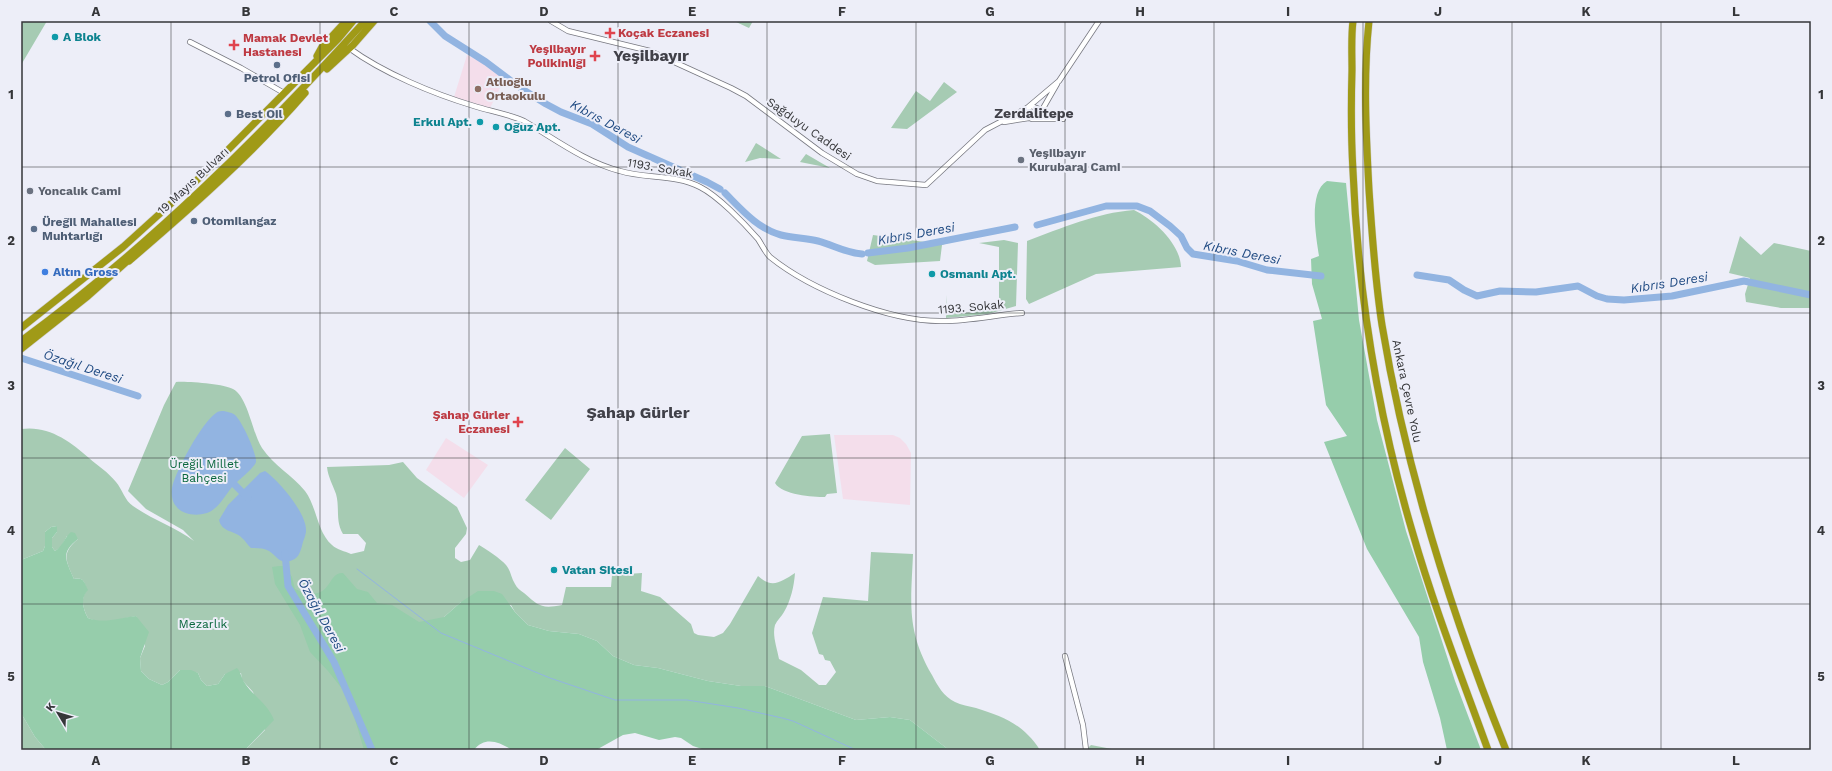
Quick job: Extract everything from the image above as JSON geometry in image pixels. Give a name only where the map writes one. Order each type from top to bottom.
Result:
[{"type":"highway","points":[[312,64],[322,47],[346,21]]},
{"type":"highway","name":"19 Mayıs Bulvarı","points":[[21,328],[123,247],[208,170],[338,39],[353,21]]},
{"type":"highway","name":"19 Mayıs Bulvarı","points":[[21,341],[57,315],[157,229],[244,149],[286,107],[365,21]]},
{"type":"highway","points":[[21,349],[72,310],[129,261],[270,134],[314,82],[374,21]]},
{"type":"highway","points":[[1353,21],[1351,123],[1354,207],[1366,321],[1374,371],[1397,475],[1413,535],[1440,618],[1488,750]]},
{"type":"highway","name":"Ankara Çevre Yolu","points":[[1369,21],[1366,79],[1368,163],[1375,264],[1382,322],[1398,411],[1427,526],[1475,673],[1506,750]]},
{"type":"highway","points":[[129,261],[157,229]]},
{"type":"street","name":"Sağduyu Caddesi","points":[[551,21],[568,31],[650,51],[731,88],[746,96],[822,153],[857,174],[877,181],[926,185],[970,142],[985,130],[1001,123],[1027,108],[1059,81],[1099,21]]},
{"type":"street","points":[[190,42],[242,68],[284,93]]},
{"type":"street","name":"1193. Sokak","points":[[349,48],[390,72],[445,96],[518,119],[585,158],[622,172],[677,179],[694,184],[712,194],[758,240],[768,256],[811,284],[856,303],[892,314],[933,321],[965,320],[1022,313]]},
{"type":"street","points":[[1040,118],[1042,116],[1042,110],[1059,81]]},
{"type":"street","points":[[1001,123],[1029,118],[1063,119],[1033,106],[1027,108],[1025,112],[1029,118]]},
{"type":"street","points":[[1065,656],[1082,725],[1086,750]]},
{"type":"shaded area","name":"Atlıoğlu Ortaokulu","points":[[467,55],[481,62],[504,80],[490,108],[454,97]]},
{"type":"shaded area","points":[[834,435],[893,435],[900,438],[906,444],[911,453],[910,505],[843,499]]},
{"type":"shaded area","points":[[446,438],[488,465],[464,498],[426,470]]},
{"type":"green space","points":[[47,21],[21,65],[21,22]]},
{"type":"green space","points":[[734,21],[753,21],[749,28]]},
{"type":"green space","points":[[944,82],[957,92],[907,129],[891,128],[916,91],[930,101]]},
{"type":"green space","points":[[756,143],[781,159],[760,158],[745,162]]},
{"type":"green space","points":[[806,154],[830,168],[800,162]]},
{"type":"green space","points":[[1327,181],[1346,183],[1359,320],[1377,420],[1406,531],[1455,681],[1481,750],[1447,750],[1440,718],[1423,662],[1419,637],[1367,549],[1324,442],[1347,436],[1326,405],[1313,321],[1322,319],[1312,284],[1311,259],[1319,256],[1315,226],[1315,204],[1321,187]]},
{"type":"green space","points":[[1134,210],[1142,214],[1165,233],[1176,249],[1180,258],[1181,267],[1096,274],[1029,304],[1026,299],[1027,241],[1066,226],[1106,214]]},
{"type":"green space","points":[[873,235],[925,242],[948,240],[948,243],[942,245],[940,261],[875,265],[867,261]]},
{"type":"green space","points":[[1740,236],[1761,255],[1774,243],[1811,251],[1810,308],[1781,308],[1746,302],[1745,294],[1750,278],[1729,273]]},
{"type":"green space","points":[[1004,240],[1018,243],[1016,306],[988,314],[946,318],[946,295],[947,315],[973,312],[999,306],[999,247],[979,243]]},
{"type":"green space","points":[[176,382],[214,384],[228,387],[238,393],[246,407],[262,448],[272,460],[305,491],[327,540],[336,548],[351,554],[364,551],[366,543],[358,534],[343,534],[338,519],[336,494],[329,478],[327,467],[389,465],[403,462],[417,478],[457,507],[467,528],[466,534],[455,548],[455,558],[461,562],[470,560],[479,545],[493,554],[508,567],[518,588],[537,604],[549,607],[562,605],[566,587],[611,587],[612,575],[642,573],[641,591],[660,597],[691,624],[694,633],[714,637],[723,633],[730,624],[758,576],[768,582],[776,583],[795,573],[789,603],[775,625],[774,637],[779,659],[801,670],[819,685],[826,685],[836,672],[830,661],[825,660],[823,655],[819,654],[812,633],[823,597],[868,601],[871,552],[913,554],[911,602],[914,630],[924,659],[939,687],[947,697],[955,702],[1004,718],[1027,734],[1040,750],[949,750],[910,720],[890,717],[856,720],[765,686],[741,686],[708,681],[658,668],[634,665],[613,656],[597,641],[579,634],[549,631],[528,625],[515,612],[511,605],[461,602],[444,617],[386,750],[245,750],[265,730],[253,692],[242,680],[241,673],[225,674],[218,684],[207,686],[201,680],[198,673],[180,670],[168,682],[162,685],[149,679],[141,671],[140,658],[145,646],[136,616],[107,622],[98,622],[88,618],[86,615],[83,600],[87,590],[82,579],[74,579],[67,562],[67,553],[78,539],[67,536],[61,547],[55,551],[52,547],[52,538],[57,532],[57,526],[51,527],[45,532],[45,546],[43,551],[21,560],[21,429],[40,429],[66,440],[110,475],[130,504],[194,541],[183,530],[146,509],[128,491],[164,405]]},
{"type":"green space","points":[[830,434],[837,493],[827,494],[825,497],[791,493],[779,487],[775,483],[802,436]]},
{"type":"green space","points":[[565,448],[590,469],[551,520],[525,500]]},
{"type":"green space","points":[[57,526],[57,532],[52,538],[52,547],[55,551],[60,547],[71,532],[75,533],[78,539],[69,548],[66,557],[74,579],[82,579],[88,590],[85,593],[83,604],[88,618],[106,621],[136,616],[149,632],[140,658],[141,671],[149,679],[162,685],[168,682],[180,670],[191,670],[198,673],[201,680],[207,686],[218,684],[225,674],[237,668],[244,682],[268,709],[274,720],[245,750],[46,750],[35,737],[21,713],[21,560],[43,551],[45,546],[45,532],[51,527]]},
{"type":"green space","points":[[284,566],[292,577],[295,589],[307,593],[322,591],[334,577],[343,573],[357,589],[368,592],[377,603],[392,605],[419,622],[444,617],[461,602],[478,591],[494,591],[502,594],[515,612],[528,625],[549,631],[579,634],[597,641],[613,656],[634,665],[658,668],[708,681],[741,686],[765,686],[856,720],[890,717],[910,720],[949,750],[705,750],[693,746],[681,738],[675,737],[659,740],[635,733],[623,735],[596,750],[512,750],[497,743],[487,742],[478,746],[474,750],[364,750],[353,713],[343,690],[310,652],[300,625],[275,584],[272,567]]},
{"type":"green space","points":[[21,713],[35,737],[46,750],[21,750]]},
{"type":"green space","points":[[1091,745],[1117,750],[1086,750]]},
{"type":"water","points":[[224,411],[234,414],[238,418],[252,445],[256,462],[214,509],[210,512],[200,514],[189,514],[179,510],[173,500],[172,490],[174,481],[190,448],[204,426],[217,412]]},
{"type":"water","points":[[265,471],[271,475],[291,498],[302,515],[305,524],[306,533],[300,551],[297,557],[290,561],[283,561],[265,549],[251,548],[239,535],[223,527],[219,520],[228,505],[260,473]]},
{"type":"waterway","name":"Kıbrıs Deresi","points":[[430,21],[445,36],[486,62],[522,89],[546,104],[561,112],[592,124],[628,147],[720,189]]},
{"type":"waterway","name":"Kıbrıs Deresi","points":[[725,193],[750,218],[773,232],[781,235],[818,241],[845,251],[862,254]]},
{"type":"waterway","name":"Kıbrıs Deresi","points":[[1037,225],[1106,206],[1137,206],[1150,211],[1170,226],[1181,236],[1187,248],[1193,254],[1237,261],[1267,270],[1321,276]]},
{"type":"waterway","name":"Kıbrıs Deresi","points":[[868,253],[908,248],[1015,227]]},
{"type":"waterway","name":"Kıbrıs Deresi","points":[[1417,275],[1449,280],[1464,290],[1477,296],[1500,291],[1536,292],[1578,286],[1597,296],[1607,299],[1624,300],[1672,296],[1744,281],[1811,295]]},
{"type":"waterway","name":"Özağıl Deresi","points":[[21,358],[138,396]]},
{"type":"waterway","name":"Özağıl Deresi","points":[[228,478],[248,498]]},
{"type":"waterway","name":"Özağıl Deresi","points":[[285,553],[288,586],[334,662],[372,750]]},
{"type":"waterway","points":[[357,569],[441,633],[550,678],[615,700],[687,700],[738,708],[782,718],[793,721],[856,750]]},
{"type":"place","name":"Koçak Eczanesi","points":[[610,33]]},
{"type":"place","name":"A Blok","points":[[55,37]]},
{"type":"place","name":"Mamak Devlet Hastanesi","points":[[234,45]]},
{"type":"place","name":"Yeşilbayır Polikinliği","points":[[595,56]]},
{"type":"place","name":"Petrol Ofisi","points":[[277,65]]},
{"type":"place","name":"Atlıoğlu Ortaokulu","points":[[478,89]]},
{"type":"place","name":"Best Oil","points":[[228,114]]},
{"type":"place","name":"Erkul Apt.","points":[[480,122]]},
{"type":"place","name":"Oğuz Apt.","points":[[496,127]]},
{"type":"place","name":"Yeşilbayır Kurubaraj Cami","points":[[1021,160]]},
{"type":"place","name":"Yoncalık Cami","points":[[30,191]]},
{"type":"place","name":"Otomilangaz","points":[[194,221]]},
{"type":"place","name":"Üreğil Mahallesi Muhtarlığı","points":[[34,229]]},
{"type":"place","name":"Altın Gross","points":[[45,272]]},
{"type":"place","name":"Osmanlı Apt.","points":[[932,274]]},
{"type":"place","name":"Şahap Gürler Eczanesi","points":[[518,422]]},
{"type":"place","name":"Vatan Sitesi","points":[[554,570]]},
{"type":"district","name":"Yeşilbayır","points":[[651,55]]},
{"type":"district","name":"Zerdalitepe","points":[[1034,113]]},
{"type":"district","name":"Şahap Gürler","points":[[638,412]]},
{"type":"park label","name":"Üreğil Millet Bahçesi","points":[[204,471]]},
{"type":"park label","name":"Mezarlık","points":[[203,624]]}]
